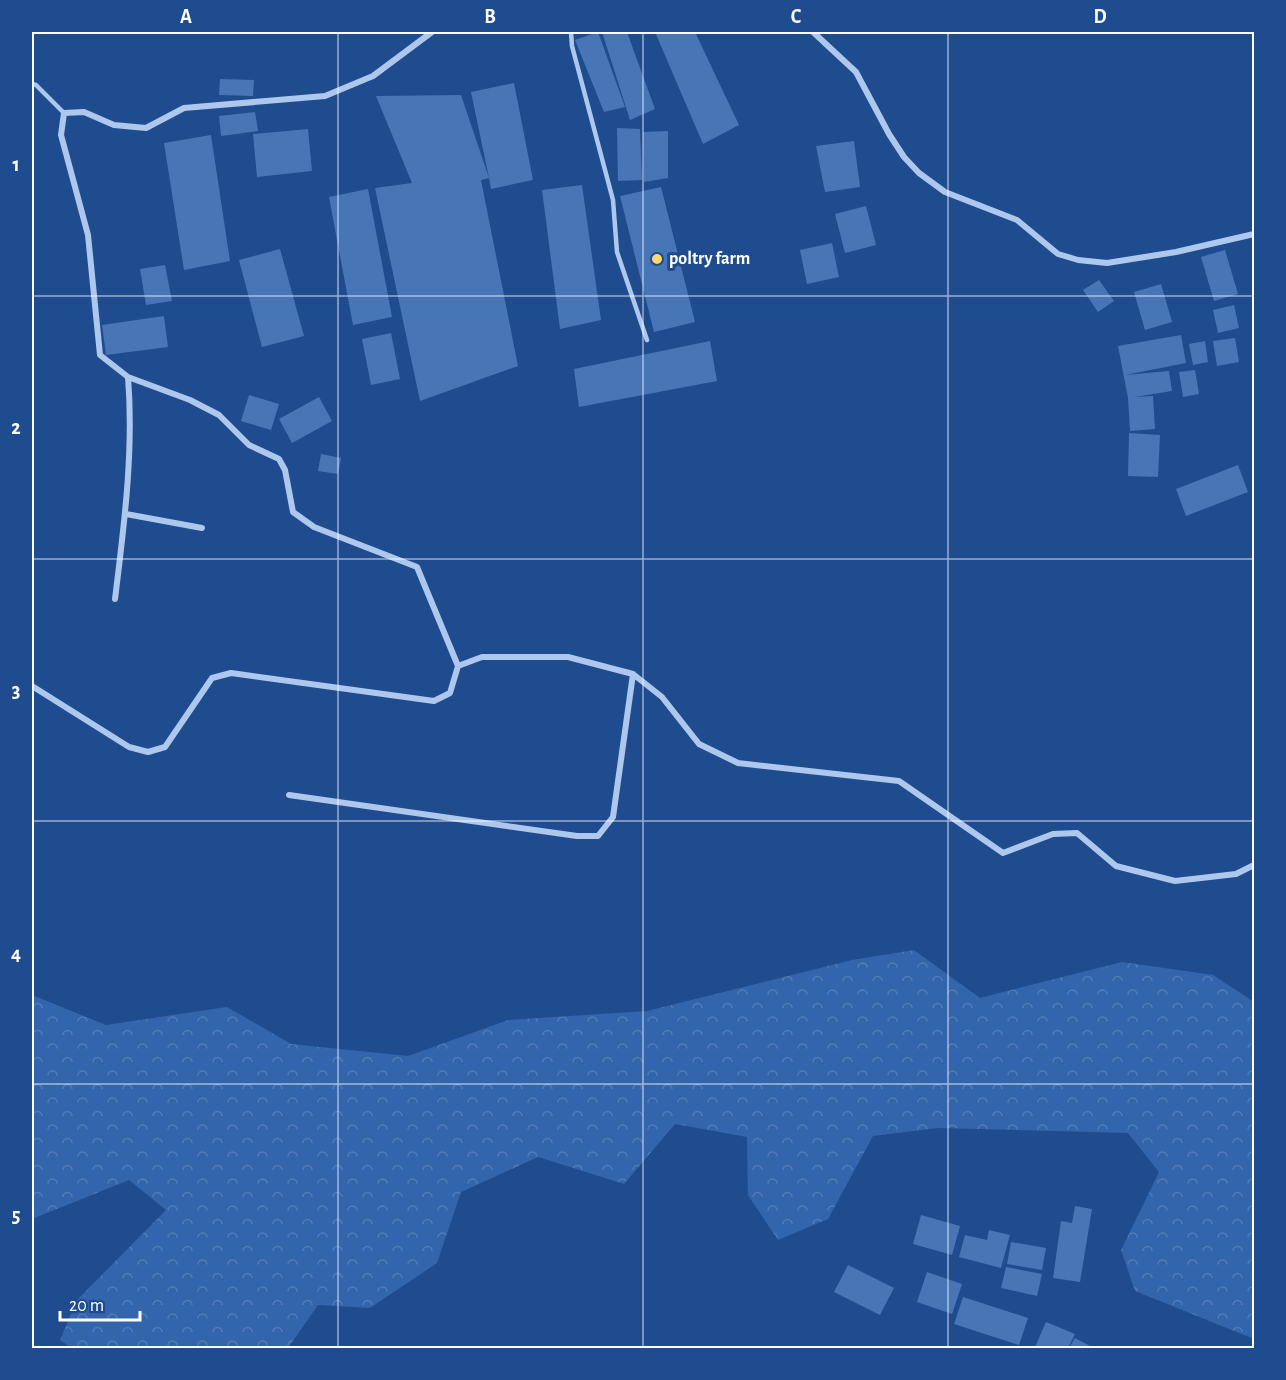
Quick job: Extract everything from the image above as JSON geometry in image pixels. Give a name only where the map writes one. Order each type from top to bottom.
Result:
[{"type":"street","points":[[32,686],[129,747],[148,752],[165,747],[212,678],[231,673],[434,701],[450,693],[458,666],[417,567],[314,527],[293,512],[285,470],[279,459],[249,445],[219,415],[190,400],[128,377],[100,355],[88,235],[61,135],[64,113],[84,112],[114,125],[146,128],[184,108],[325,96],[373,76],[432,32]]},
{"type":"street","points":[[813,32],[856,72],[889,134],[904,157],[919,173],[945,192],[1017,220],[1058,254],[1078,260],[1107,263],[1176,252],[1254,234]]},
{"type":"street","points":[[115,600],[126,514],[130,402],[128,377]]},
{"type":"street","points":[[126,514],[202,528]]},
{"type":"street","points":[[458,666],[482,657],[568,657],[633,674],[662,697],[699,744],[738,763],[899,782],[1003,853],[1053,834],[1077,833],[1116,866],[1175,881],[1236,874],[1254,865]]},
{"type":"street","points":[[289,795],[577,836],[598,836],[613,817],[633,674]]},
{"type":"lane","points":[[571,32],[572,46],[613,200],[617,252],[647,340]]},
{"type":"lane","points":[[32,84],[64,113]]},
{"type":"green space","points":[[914,950],[980,998],[1122,962],[1213,975],[1254,1002],[1254,1339],[1135,1291],[1121,1250],[1159,1172],[1128,1133],[938,1128],[873,1136],[828,1219],[778,1240],[748,1195],[747,1137],[675,1124],[624,1184],[538,1157],[461,1192],[437,1263],[370,1308],[318,1305],[288,1348],[72,1348],[60,1340],[77,1300],[166,1210],[129,1180],[32,1219],[32,995],[106,1025],[227,1007],[291,1044],[408,1056],[508,1020],[647,1011],[852,960]]},
{"type":"building","points":[[598,32],[625,107],[604,112],[575,40]]},
{"type":"building","points":[[602,32],[627,32],[655,109],[630,120]]},
{"type":"building","points":[[655,32],[695,32],[739,125],[703,144]]},
{"type":"building","points":[[220,79],[254,80],[253,96],[219,95]]},
{"type":"building","points":[[514,83],[533,180],[491,189],[471,92]]},
{"type":"building","points":[[461,95],[489,178],[481,180],[518,366],[420,401],[375,188],[412,183],[376,96]]},
{"type":"building","points":[[255,112],[258,131],[221,136],[219,116]]},
{"type":"building","points":[[617,128],[640,129],[642,180],[618,181]]},
{"type":"building","points":[[308,129],[312,171],[257,177],[253,134]]},
{"type":"building","points":[[668,131],[668,178],[644,182],[643,132]]},
{"type":"building","points":[[211,135],[230,261],[184,270],[164,143]]},
{"type":"building","points":[[854,141],[860,187],[825,192],[816,146]]},
{"type":"building","points":[[582,185],[601,320],[560,329],[542,190]]},
{"type":"building","name":"poltry farm","points":[[661,187],[695,322],[654,332],[620,196]]},
{"type":"building","points":[[368,189],[392,317],[353,325],[329,197]]},
{"type":"building","points":[[866,206],[876,245],[845,253],[835,214]]},
{"type":"building","points":[[832,243],[839,277],[807,284],[800,250]]},
{"type":"building","points":[[280,249],[304,336],[262,347],[239,260]]},
{"type":"building","points":[[1225,250],[1238,294],[1214,301],[1201,257]]},
{"type":"building","points":[[165,265],[172,301],[146,305],[140,269]]},
{"type":"building","points":[[1099,280],[1114,301],[1098,312],[1083,290]]},
{"type":"building","points":[[1161,284],[1172,322],[1145,330],[1134,292]]},
{"type":"building","points":[[1234,305],[1239,328],[1218,333],[1213,310]]},
{"type":"building","points":[[164,316],[168,347],[106,355],[102,325]]},
{"type":"building","points":[[391,333],[400,379],[371,385],[362,339]]},
{"type":"building","points":[[1181,335],[1186,363],[1125,375],[1169,371],[1172,391],[1134,397],[1153,396],[1155,429],[1130,431],[1128,398],[1118,346]]},
{"type":"building","points":[[1235,338],[1239,362],[1217,366],[1213,341]]},
{"type":"building","points":[[710,341],[717,381],[579,407],[574,369]]},
{"type":"building","points":[[1205,341],[1208,362],[1193,365],[1189,344]]},
{"type":"building","points":[[1195,370],[1199,394],[1183,397],[1179,372]]},
{"type":"building","points":[[249,395],[279,404],[271,430],[241,421]]},
{"type":"building","points":[[319,397],[332,421],[292,443],[279,419]]},
{"type":"building","points":[[1129,433],[1160,435],[1158,477],[1128,476]]},
{"type":"building","points":[[321,454],[341,458],[338,474],[318,471]]},
{"type":"building","points":[[1238,465],[1248,492],[1186,516],[1176,489]]},
{"type":"building","points":[[1075,1206],[1092,1209],[1080,1282],[1053,1278],[1061,1221],[1072,1223]]},
{"type":"building","points":[[921,1215],[960,1226],[952,1255],[913,1244]]},
{"type":"building","points":[[989,1230],[1010,1235],[1001,1268],[959,1257],[965,1235],[987,1240]]},
{"type":"building","points":[[1011,1242],[1046,1248],[1042,1270],[1007,1264]]},
{"type":"building","points":[[848,1265],[894,1288],[880,1315],[834,1292]]},
{"type":"building","points":[[1006,1267],[1042,1274],[1037,1296],[1001,1288]]},
{"type":"building","points":[[927,1272],[962,1284],[952,1314],[917,1302]]},
{"type":"building","points":[[963,1297],[1028,1318],[1019,1345],[954,1324]]},
{"type":"building","points":[[1046,1322],[1075,1334],[1068,1348],[1035,1347]]},
{"type":"building","points":[[1075,1338],[1094,1348],[1069,1348]]},
{"type":"place","name":"poltry farm","points":[[657,259]]}]
